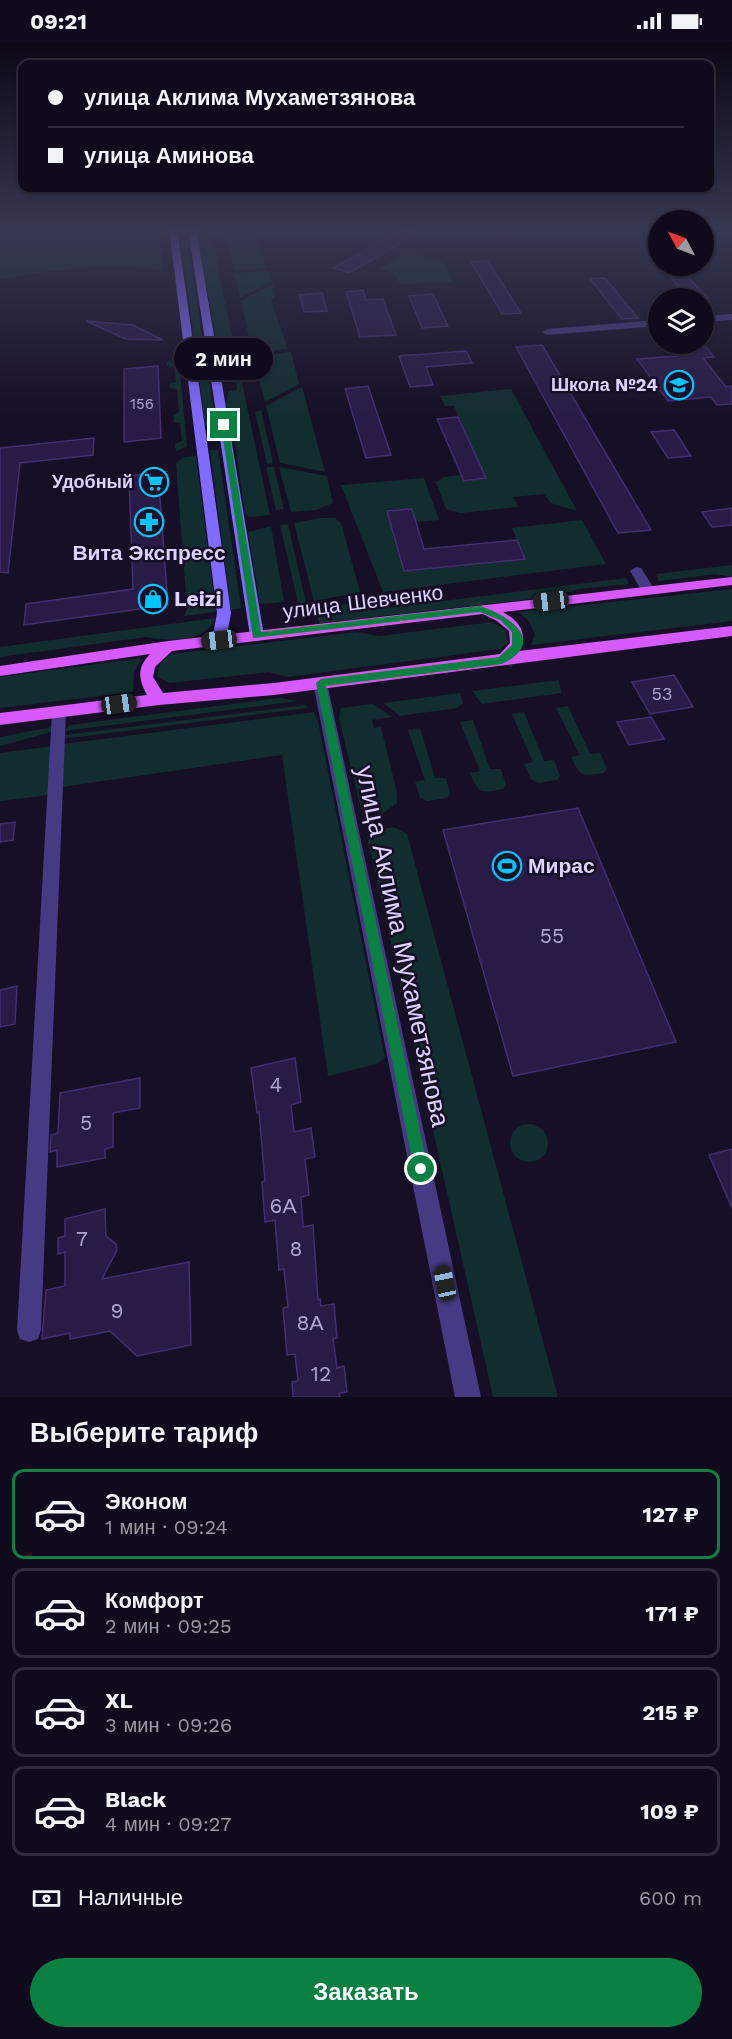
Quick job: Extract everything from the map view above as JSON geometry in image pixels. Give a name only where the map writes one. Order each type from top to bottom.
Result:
[{"type":"main road","name":"улица Шевченко","points":[[0,671],[168,646],[732,581]]},
{"type":"main road","points":[[480,609],[504,618],[516,631],[518,639],[516,646],[502,660]]},
{"type":"main road","points":[[0,719],[159,699],[321,683],[732,632]]},
{"type":"main road","points":[[159,699],[146,683],[145,672],[157,655],[168,646]]},
{"type":"street","points":[[181,291],[200,448],[224,613],[219,640]]},
{"type":"street","points":[[202,291],[257,636]]},
{"type":"street","points":[[714,319],[732,317]]},
{"type":"street","points":[[547,332],[648,324]]},
{"type":"street","points":[[198,431],[212,436],[225,431]]},
{"type":"street","points":[[200,448],[227,445]]},
{"type":"street","points":[[636,571],[648,590]]},
{"type":"street","name":"улица Аклима Мухаметзянова","points":[[321,683],[468,1397]]},
{"type":"street","points":[[29,1330],[59,712]]},
{"type":"green space","points":[[188,291],[195,291],[205,357],[197,358]]},
{"type":"green space","points":[[207,291],[223,291],[270,515],[249,517],[245,513],[232,423],[226,405],[229,391],[237,390],[235,366],[226,367],[220,357]]},
{"type":"green space","points":[[238,291],[254,291],[240,298]]},
{"type":"green space","points":[[259,291],[274,291],[275,297],[271,300],[288,349],[252,352],[241,301]]},
{"type":"green space","points":[[291,352],[299,384],[265,402],[253,356]]},
{"type":"green space","points":[[206,359],[216,425],[205,426],[197,360]]},
{"type":"green space","points":[[176,360],[179,362],[187,447],[176,451],[175,444],[182,441],[180,423],[174,422],[173,415],[179,412],[177,389],[170,388],[170,383],[176,382],[174,367],[167,365],[167,362]]},
{"type":"green space","points":[[302,387],[325,472],[280,463],[266,406]]},
{"type":"green space","points":[[511,389],[577,511],[551,503],[544,494],[513,497],[518,507],[461,513],[446,509],[436,482],[444,477],[461,475],[464,481],[486,478],[454,406],[445,406],[440,396]]},
{"type":"green space","points":[[261,410],[273,463],[267,464],[255,412]]},
{"type":"green space","points":[[210,450],[218,450],[241,608],[231,610]]},
{"type":"green space","points":[[196,456],[216,612],[184,616],[187,609],[176,463],[184,457]]},
{"type":"green space","points":[[266,467],[274,467],[284,509],[276,510]]},
{"type":"green space","points":[[279,467],[327,476],[333,503],[316,510],[291,512]]},
{"type":"green space","points":[[424,478],[439,520],[416,522],[412,509],[388,512],[404,571],[524,559],[512,528],[582,520],[606,564],[383,592],[341,485]]},
{"type":"green space","points":[[320,518],[335,518],[341,523],[360,592],[314,601],[294,523]]},
{"type":"green space","points":[[288,524],[306,603],[298,603],[280,525]]},
{"type":"green space","points":[[271,526],[284,602],[260,604],[248,532]]},
{"type":"green space","points":[[732,565],[732,577],[715,574],[659,581],[656,574]]},
{"type":"green space","points":[[626,578],[629,584],[578,589],[558,596],[319,623],[316,610],[364,600],[377,608],[388,608]]},
{"type":"green space","points":[[732,589],[732,621],[531,645],[535,634],[528,620],[518,612]]},
{"type":"green space","points":[[215,618],[204,632],[185,639],[146,637],[0,657],[0,647]]},
{"type":"green space","points":[[492,622],[505,630],[508,642],[500,649],[287,677],[269,672],[169,683],[157,676],[160,664],[171,654],[357,632],[379,636]]},
{"type":"green space","points":[[142,658],[134,672],[133,692],[0,708],[0,677]]},
{"type":"green space","points":[[559,680],[561,693],[482,704],[472,691]]},
{"type":"green space","points":[[460,693],[463,703],[457,708],[400,716],[383,703]]},
{"type":"green space","points":[[279,698],[298,701],[65,731],[70,725]]},
{"type":"green space","points":[[373,704],[392,717],[372,720],[374,728],[381,727],[397,793],[397,803],[382,814],[366,813],[361,809],[339,718],[341,708]]},
{"type":"green space","points":[[306,705],[308,708],[63,739],[64,735]]},
{"type":"green space","points":[[568,706],[590,754],[600,753],[607,769],[604,773],[583,774],[574,764],[571,757],[580,755],[556,708]]},
{"type":"green space","points":[[314,712],[318,721],[385,1058],[377,1064],[328,1076],[282,755],[62,787],[63,744]]},
{"type":"green space","points":[[524,712],[544,761],[554,760],[560,776],[557,780],[538,783],[531,779],[524,764],[533,762],[512,714]]},
{"type":"green space","points":[[473,720],[490,769],[501,769],[506,785],[503,789],[482,791],[473,780],[470,773],[480,771],[460,722]]},
{"type":"green space","points":[[52,727],[51,732],[0,746],[0,737]]},
{"type":"green space","points":[[420,728],[435,778],[446,778],[450,794],[447,798],[427,801],[420,797],[415,782],[425,780],[408,730]]},
{"type":"green space","points":[[53,746],[49,795],[0,801],[0,753]]},
{"type":"green space","points":[[393,827],[407,834],[558,1397],[493,1397],[367,836],[373,831]]},
{"type":"green space","points":[[529,1124],[543,1129],[548,1143],[543,1157],[529,1162],[515,1157],[510,1143],[515,1129]]},
{"type":"building","points":[[363,291],[366,300],[383,299],[396,335],[360,337],[346,292]]},
{"type":"building","points":[[488,291],[507,291],[521,313],[502,314]]},
{"type":"building","points":[[600,291],[616,291],[638,318],[622,319]]},
{"type":"building","points":[[322,293],[327,311],[304,312],[300,295]]},
{"type":"building","points":[[433,294],[448,326],[422,328],[409,296]]},
{"type":"building","points":[[86,321],[133,325],[163,340],[126,339]]},
{"type":"building","points":[[542,345],[651,530],[618,533],[516,347]]},
{"type":"building","points":[[466,351],[472,363],[426,367],[433,385],[410,387],[399,356]]},
{"type":"building","points":[[676,354],[712,354],[714,357],[703,358],[726,387],[732,386],[732,404],[717,405],[711,397],[668,401],[637,359],[678,356]]},
{"type":"building","points":[[158,366],[161,438],[124,442],[124,369]]},
{"type":"building","points":[[368,386],[391,455],[366,458],[345,389]]},
{"type":"building","points":[[458,417],[486,478],[464,481],[437,419]]},
{"type":"building","points":[[674,430],[691,456],[668,458],[651,432]]},
{"type":"building","points":[[94,438],[93,455],[20,463],[8,573],[0,572],[0,448]]},
{"type":"building","points":[[158,472],[168,605],[24,625],[26,604],[133,589],[129,476]]},
{"type":"building","points":[[732,508],[732,525],[712,527],[702,512]]},
{"type":"building","points":[[412,509],[424,549],[517,540],[525,559],[404,571],[387,511]]},
{"type":"building","points":[[674,675],[693,707],[650,714],[632,682]]},
{"type":"building","points":[[651,717],[664,739],[629,745],[617,722]]},
{"type":"building","points":[[578,808],[676,1042],[513,1076],[443,830]]},
{"type":"building","points":[[15,822],[13,840],[0,842],[0,824]]},
{"type":"building","points":[[17,986],[15,1024],[0,1027],[0,990]]},
{"type":"building","points":[[295,1058],[301,1102],[291,1105],[294,1132],[311,1128],[315,1157],[305,1159],[309,1195],[301,1197],[303,1227],[313,1225],[318,1300],[320,1299],[321,1306],[334,1304],[337,1338],[333,1339],[337,1368],[344,1366],[347,1392],[339,1393],[340,1397],[293,1397],[292,1382],[298,1381],[295,1354],[287,1355],[283,1308],[288,1307],[284,1269],[279,1270],[275,1220],[265,1222],[262,1182],[265,1181],[259,1112],[257,1113],[251,1068]]},
{"type":"building","points":[[140,1078],[140,1108],[113,1113],[113,1147],[105,1149],[105,1158],[57,1167],[57,1150],[50,1152],[51,1135],[58,1133],[60,1093]]},
{"type":"building","points":[[732,1149],[732,1208],[709,1155]]},
{"type":"building","points":[[105,1209],[106,1236],[116,1244],[117,1250],[102,1279],[189,1262],[191,1345],[137,1356],[110,1331],[70,1339],[70,1333],[42,1339],[46,1290],[65,1286],[65,1252],[58,1254],[58,1238],[65,1236],[65,1219]]},
{"type":"place","name":"Школа №24","points":[[679,385]]},
{"type":"place","name":"Удобный","points":[[154,482]]},
{"type":"place","name":"Вита Экспресс","points":[[149,522]]},
{"type":"place","name":"Leizi","points":[[153,599]]},
{"type":"place","name":"Мирас","points":[[507,866]]},
{"type":"route","points":[[224,425],[257,636],[480,609],[504,618],[512,624],[516,631],[518,639],[516,646],[502,660],[321,683],[421,1169]]}]
